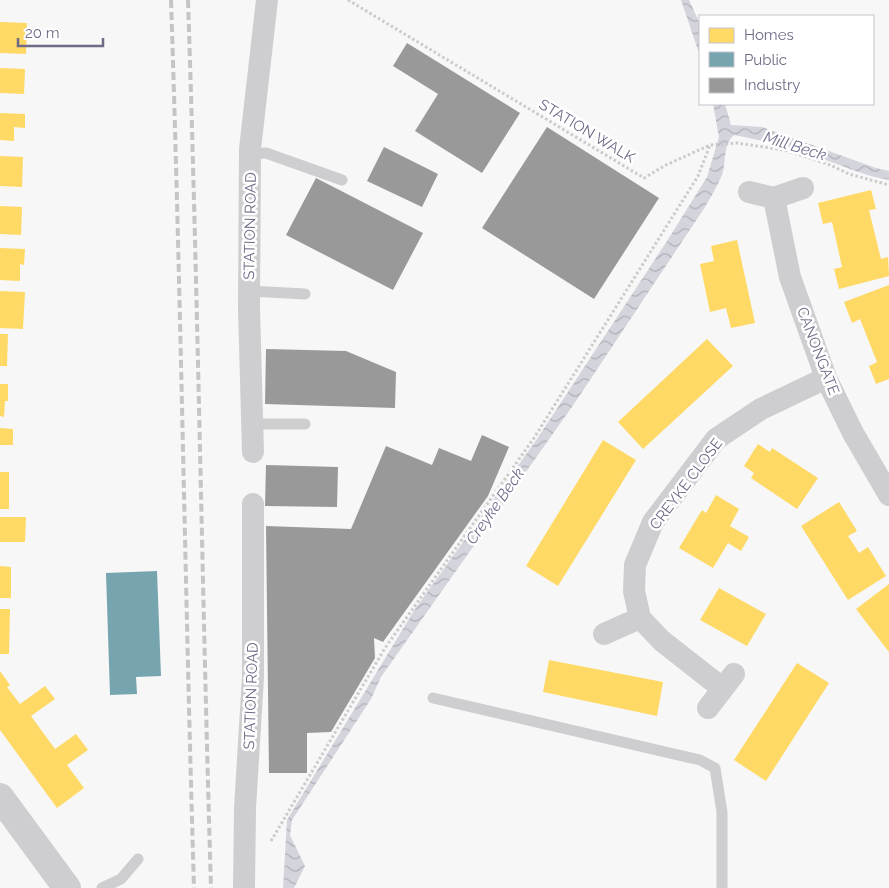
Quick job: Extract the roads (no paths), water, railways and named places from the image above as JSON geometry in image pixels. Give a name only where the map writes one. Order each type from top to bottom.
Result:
[{"type":"street","name":"STATION ROAD","points":[[253,452],[249,291],[250,154],[267,0]]},
{"type":"street","points":[[749,192],[774,198],[803,188]]},
{"type":"street","name":"CANONGATE","points":[[774,198],[790,277],[826,378],[853,433],[889,494]]},
{"type":"street","name":"CREYKE CLOSE","points":[[640,618],[634,591],[636,565],[653,522],[716,439],[761,409],[826,378]]},
{"type":"street","name":"STATION ROAD","points":[[244,888],[245,808],[253,677],[253,504]]},
{"type":"street","points":[[604,634],[640,618],[662,641],[728,681],[708,708]]},
{"type":"street","points":[[0,797],[67,888]]},
{"type":"lane","points":[[250,154],[266,153],[342,180]]},
{"type":"lane","points":[[249,291],[305,294]]},
{"type":"lane","points":[[252,424],[304,424]]},
{"type":"lane","points":[[434,698],[700,760],[715,768],[722,812],[722,888]]},
{"type":"lane","points":[[102,888],[121,879],[138,859]]},
{"type":"water","points":[[681,0],[689,0],[699,22],[699,53]]},
{"type":"water","points":[[713,105],[725,105],[731,125],[762,127],[889,171],[889,180],[864,174],[812,155],[768,143],[734,135],[730,139],[726,149],[722,175],[705,207],[574,404],[381,677],[371,699],[292,820],[290,835],[305,866],[294,888],[283,888],[287,820],[415,609],[537,439],[667,241],[707,177],[719,137]]},
{"type":"railway","points":[[171,0],[194,888]]},
{"type":"railway","points":[[188,0],[211,888]]},
{"type":"water label","name":"Mill Beck","points":[[795,146]]},
{"type":"water label","name":"Creyke Beck","points":[[495,506]]}]
